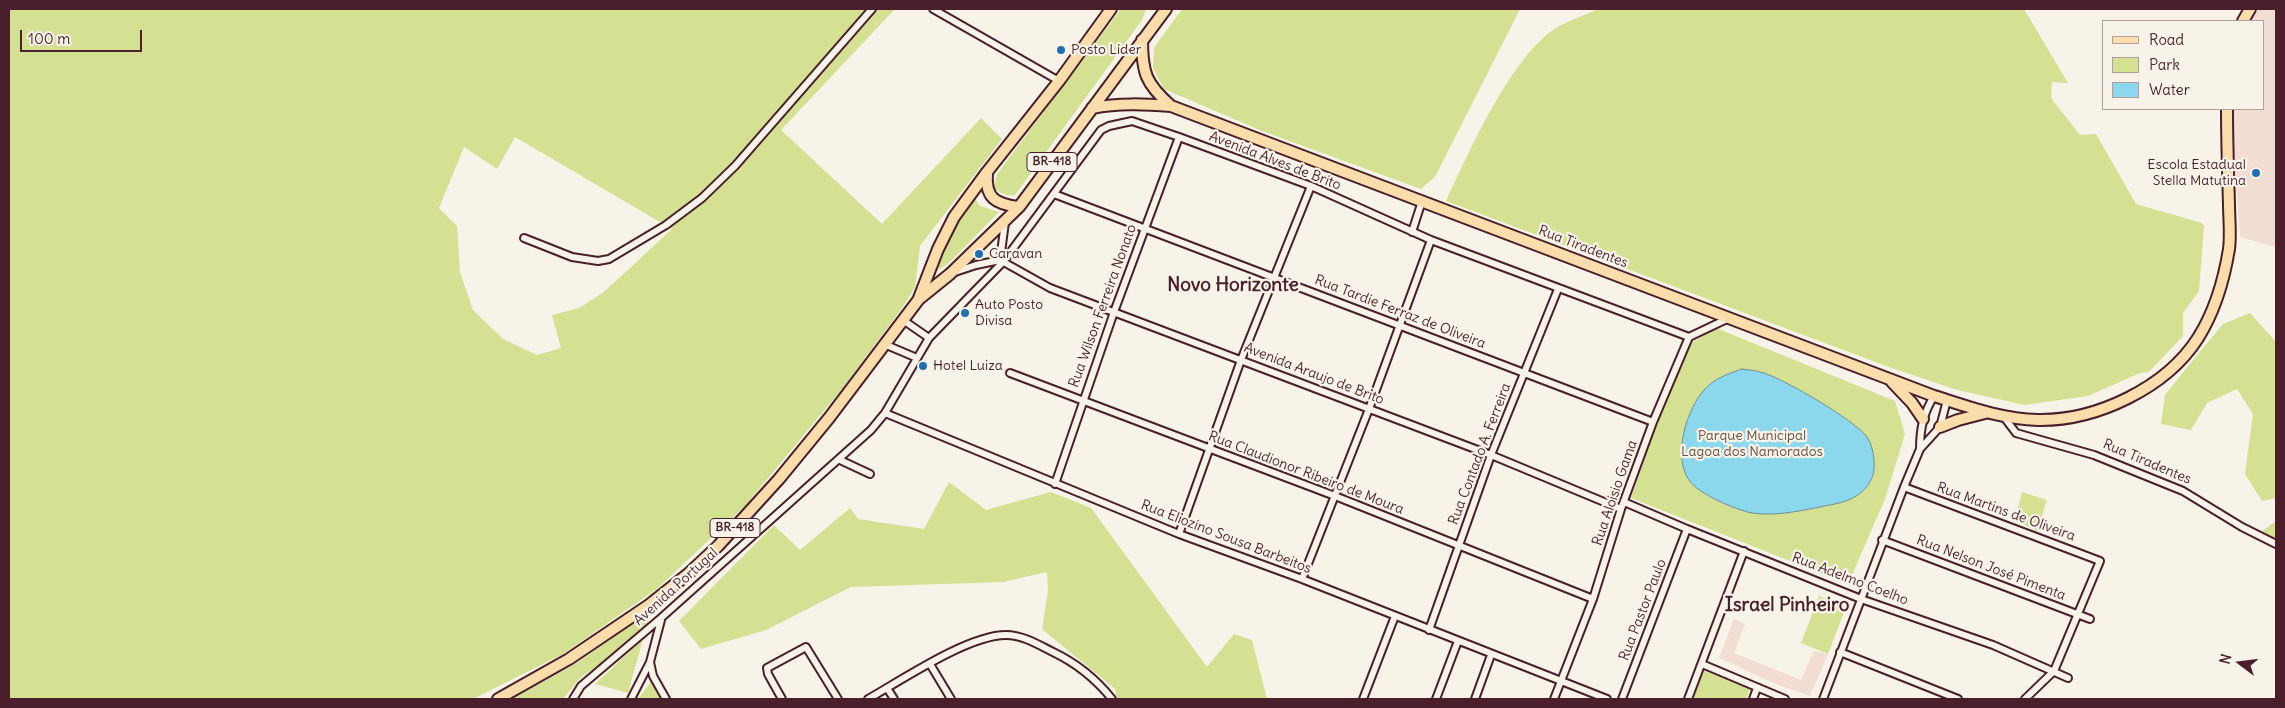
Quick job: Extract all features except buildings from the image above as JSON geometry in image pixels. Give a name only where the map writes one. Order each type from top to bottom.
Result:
[{"type":"main road","name":"BR-418","points":[[919,299],[938,249],[954,218],[987,172],[1059,81],[1111,9]]},
{"type":"main road","name":"BR-418","points":[[498,699],[569,659],[688,574],[779,479],[829,418],[919,299],[950,274],[1018,207],[1142,40],[1159,13],[1166,9]]},
{"type":"main road","points":[[2244,20],[2250,9]]},
{"type":"main road","name":"Rua Tiradentes","points":[[1142,40],[1142,63],[1145,76],[1154,92],[1171,106]]},
{"type":"main road","name":"Rua Tiradentes","points":[[1092,108],[1135,103],[1171,106],[1934,396],[1986,413],[2004,417],[2039,420],[2080,415],[2112,404],[2147,386],[2174,365],[2197,338],[2220,294],[2230,248],[2227,110]]},
{"type":"main road","points":[[987,172],[986,186],[990,195],[997,202],[1018,207]]},
{"type":"main road","points":[[1890,380],[1912,403],[1923,419]]},
{"type":"main road","points":[[1940,427],[1986,413]]},
{"type":"street","points":[[524,238],[572,257],[598,261],[617,254],[666,225],[702,198],[735,166],[872,9]]},
{"type":"street","points":[[933,9],[1059,81]]},
{"type":"street","name":"Avenida Alves de Brito","points":[[885,413],[929,338],[1001,261],[1101,130],[1109,126],[1132,121],[1311,186],[1431,240],[1689,337]]},
{"type":"street","name":"Rua Wilson Ferreira Nonato","points":[[1055,484],[1114,312],[1179,137]]},
{"type":"street","points":[[1179,534],[1208,448],[1273,278],[1311,186]]},
{"type":"street","name":"Rua Tardie Ferraz de Oliveira","points":[[1054,194],[1273,278],[1400,324],[1652,422]]},
{"type":"street","points":[[1412,232],[1422,201]]},
{"type":"street","points":[[950,274],[976,265],[1001,261],[1005,221]]},
{"type":"street","points":[[1302,579],[1369,409],[1431,240]]},
{"type":"street","name":"Avenida Araujo de Brito","points":[[1001,261],[1050,288],[1491,455],[1621,509]]},
{"type":"street","name":"Rua Contado A. Ferreira","points":[[1429,630],[1491,455],[1526,373],[1558,289]]},
{"type":"street","points":[[1689,337],[1729,318]]},
{"type":"street","points":[[903,320],[929,338]]},
{"type":"street","name":"Rua Aloisio Gama","points":[[1554,699],[1593,599],[1621,509],[1652,422],[1689,337]]},
{"type":"street","points":[[884,344],[917,358]]},
{"type":"street","name":"Rua Claudionor Ribeiro de Moura","points":[[1010,373],[1082,402],[1335,496],[1593,599]]},
{"type":"street","points":[[1920,449],[1920,429],[1934,396]]},
{"type":"street","points":[[1823,699],[1882,540],[1920,449],[1940,427],[1947,400]]},
{"type":"street","name":"Avenida Portugal","points":[[573,699],[581,686],[840,460],[871,430],[885,413]]},
{"type":"street","name":"Rua Eliozino Sousa Barbeitos","points":[[885,413],[1179,534],[1302,579],[1491,655],[1607,699]]},
{"type":"street","name":"Rua Tiradentes","points":[[2004,417],[2016,433],[2094,455],[2183,491],[2242,527],[2276,544]]},
{"type":"street","points":[[840,460],[870,474]]},
{"type":"street","name":"Rua Martins de Oliveira","points":[[1904,487],[2100,561],[2078,614]]},
{"type":"street","name":"Rua Adelmo Coelho","points":[[1624,502],[1861,599],[1993,645],[2068,678]]},
{"type":"street","name":"Rua Pastor Paulo","points":[[1622,699],[1687,529]]},
{"type":"street","name":"Rua Nelson José Pimenta","points":[[1882,540],[2090,619]]},
{"type":"street","points":[[1688,699],[1744,552]]},
{"type":"street","points":[[2025,699],[2054,672],[2078,614]]},
{"type":"street","points":[[1363,699],[1395,616]]},
{"type":"street","points":[[631,699],[650,662],[661,618]]},
{"type":"street","points":[[868,699],[960,648],[1006,635],[1023,638],[1060,655],[1082,670],[1112,699]]},
{"type":"street","points":[[1436,699],[1458,641]]},
{"type":"street","points":[[782,699],[768,674],[767,668],[803,647],[808,649],[838,699]]},
{"type":"street","points":[[1840,652],[1958,699]]},
{"type":"street","points":[[1475,699],[1491,655]]},
{"type":"street","points":[[650,662],[653,676],[666,699]]},
{"type":"street","points":[[930,664],[951,699]]},
{"type":"street","points":[[1702,664],[1785,699]]},
{"type":"street","points":[[887,688],[894,699]]},
{"type":"street","points":[[1753,699],[1757,688]]},
{"type":"shaded area","name":"Escola Estadual Stella Matutina","points":[[2260,9],[2276,9],[2276,247],[2240,237],[2231,110],[2265,110],[2265,20],[2249,20]]},
{"type":"shaded area","points":[[1734,619],[1745,624],[1734,653],[1801,680],[1814,651],[1828,654],[1810,696],[1776,684],[1719,658]]},
{"type":"green space","points":[[9,9],[895,9],[781,130],[882,224],[981,118],[1002,139],[920,246],[915,287],[905,304],[842,389],[745,506],[658,588],[563,654],[473,699],[9,699]],"holes":[[[515,137],[672,229],[604,292],[579,308],[552,315],[561,348],[537,355],[503,339],[473,310],[460,272],[457,226],[439,208],[464,147],[497,169]]]},
{"type":"green space","points":[[1121,9],[1146,10],[1142,20],[1015,195],[1006,195],[994,188],[997,174]]},
{"type":"green space","points":[[1182,9],[1520,9],[1435,177],[1421,189],[1262,131],[1164,89],[1153,68],[1154,48]]},
{"type":"green space","points":[[1598,9],[2024,9],[2068,83],[2052,82],[2051,98],[2080,135],[2096,134],[2136,204],[2202,223],[2204,226],[2199,291],[2183,313],[2183,336],[2149,372],[2140,373],[2088,396],[2024,405],[1954,389],[1886,366],[1446,201],[1478,134],[1521,63],[1537,44],[1553,30]]},
{"type":"green space","points":[[974,197],[980,206],[999,212],[949,263],[932,274],[955,223]]},
{"type":"green space","points":[[2250,313],[2276,342],[2276,498],[2262,501],[2245,474],[2253,414],[2237,389],[2207,403],[2191,430],[2161,424],[2165,395],[2185,370],[2223,324]]},
{"type":"green space","name":"Parque Municipal Lagoa dos Namorados","points":[[1716,328],[1895,401],[1905,434],[1885,499],[1848,584],[1631,498],[1667,396],[1691,343]]},
{"type":"green space","points":[[949,482],[986,510],[1051,492],[1091,508],[1207,667],[1234,634],[1252,640],[1267,699],[1117,699],[1115,689],[1042,629],[1048,591],[1047,572],[1003,582],[851,587],[766,630],[701,649],[679,621],[774,525],[800,550],[850,508],[858,519],[924,529]]},
{"type":"green space","points":[[2022,492],[2047,500],[2037,531],[2015,520]]},
{"type":"green space","points":[[2276,521],[2276,540],[2261,532]]},
{"type":"green space","points":[[1819,596],[1846,607],[1828,654],[1801,643]]},
{"type":"green space","points":[[650,611],[647,626],[607,660],[581,677],[563,699],[512,699],[577,663]]},
{"type":"green space","points":[[643,639],[628,693],[595,684]]},
{"type":"green space","points":[[1702,670],[1751,688],[1746,699],[1690,699]]},
{"type":"green space","points":[[653,679],[661,699],[638,699]]},
{"type":"water","points":[[1742,369],[1770,375],[1800,390],[1834,410],[1860,430],[1869,441],[1874,458],[1873,475],[1865,489],[1851,499],[1841,503],[1773,514],[1745,511],[1727,505],[1700,491],[1689,480],[1684,470],[1682,446],[1688,420],[1698,397],[1709,385],[1722,377]]},
{"type":"place","name":"Posto Líder","points":[[1061,50]]},
{"type":"place","name":"Escola Estadual Stella Matutina","points":[[2256,173]]},
{"type":"place","name":"Caravan","points":[[979,254]]},
{"type":"place","name":"Auto Posto Divisa","points":[[965,313]]},
{"type":"place","name":"Hotel Luiza","points":[[923,366]]},
{"type":"district","name":"Novo Horizonte","points":[[1233,286]]},
{"type":"district","name":"Israel Pinheiro","points":[[1787,606]]}]
